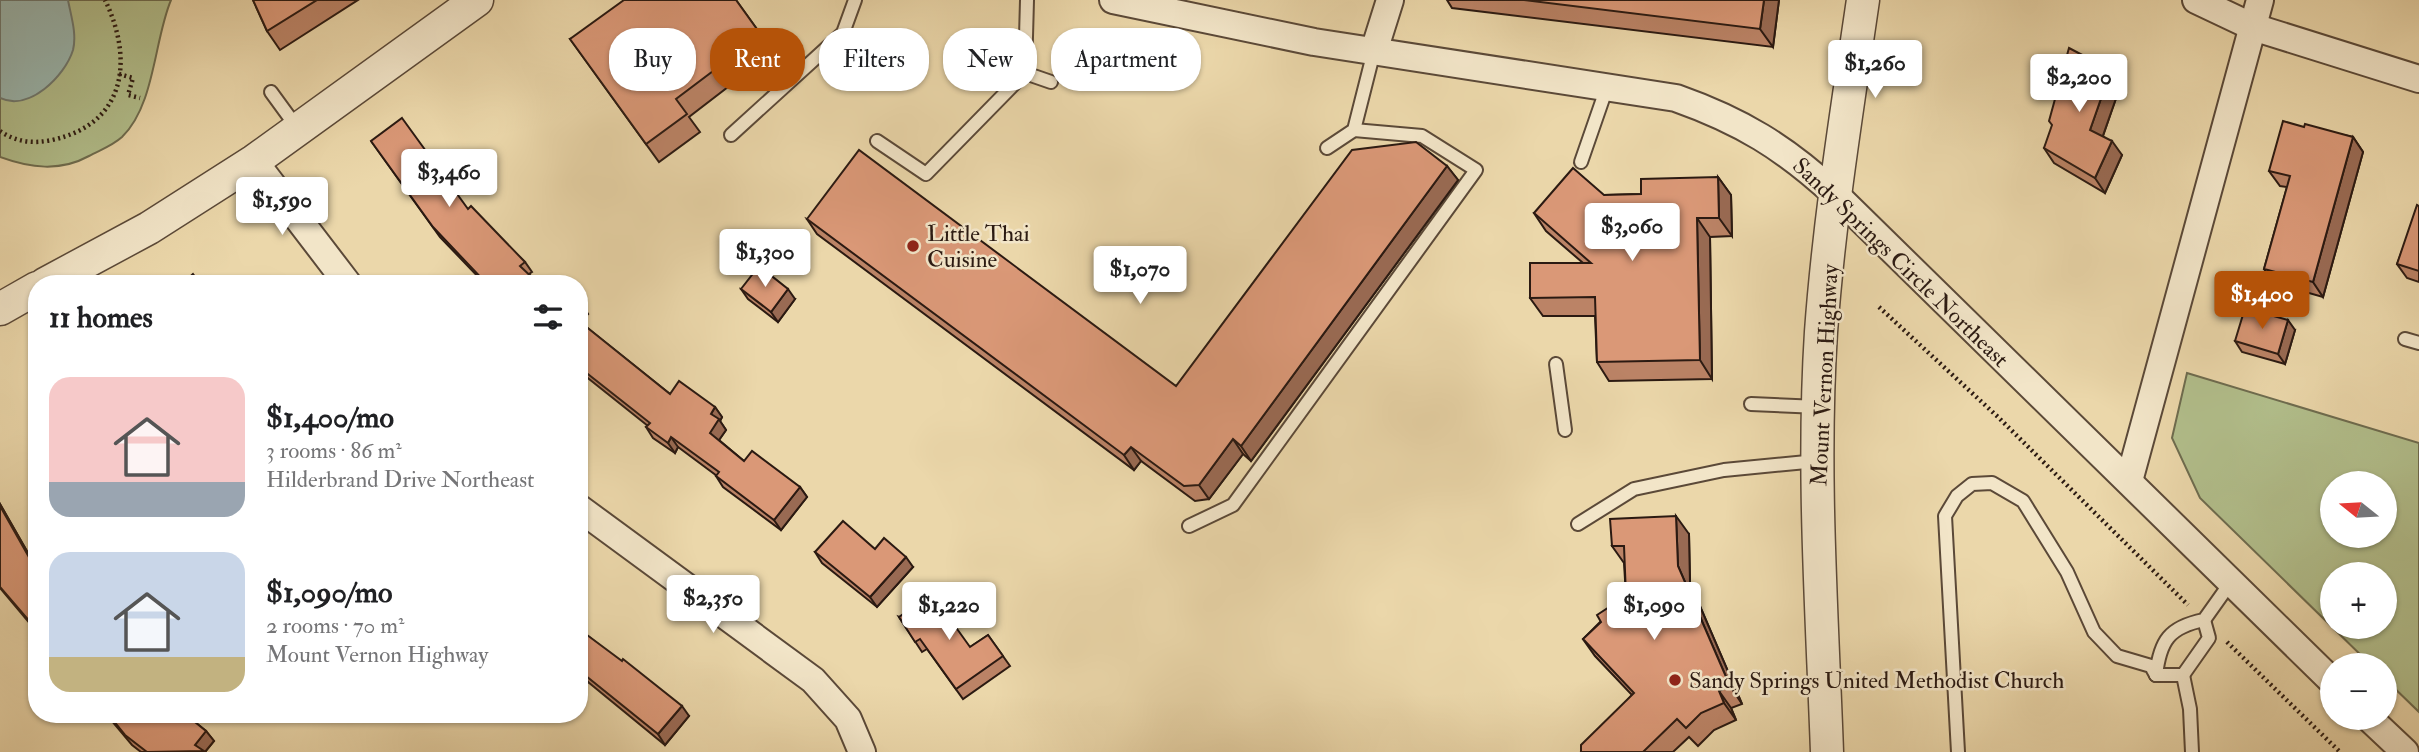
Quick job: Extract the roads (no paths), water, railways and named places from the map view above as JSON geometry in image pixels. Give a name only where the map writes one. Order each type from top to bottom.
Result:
[{"type":"street","points":[[62,275],[149,228],[254,161],[477,0]]},
{"type":"street","name":"Sandy Springs Circle Northeast","points":[[1113,0],[1374,51],[1676,98],[1721,114],[1763,136],[1802,163],[1835,194],[2320,668]]},
{"type":"street","points":[[1374,51],[1390,0]]},
{"type":"street","name":"Mount Vernon Highway","points":[[1827,752],[1818,461],[1821,333],[1835,194],[1863,0]]},
{"type":"street","points":[[2196,0],[2253,27],[2419,79]]},
{"type":"street","points":[[2129,481],[2260,0]]},
{"type":"street","points":[[254,161],[341,275]]},
{"type":"street","points":[[0,309],[28,293]]},
{"type":"street","points":[[588,516],[813,680],[848,719],[862,752]]},
{"type":"street","points":[[2382,730],[2405,752]]},
{"type":"lane","points":[[731,135],[843,33],[855,0]]},
{"type":"lane","points":[[1026,28],[1027,0]]},
{"type":"lane","points":[[1354,130],[1374,51]]},
{"type":"lane","points":[[1037,77],[1051,82]]},
{"type":"lane","points":[[1581,162],[1607,87]]},
{"type":"lane","points":[[877,141],[926,174],[1007,91]]},
{"type":"lane","points":[[271,92],[298,130]]},
{"type":"lane","points":[[1189,526],[1233,505],[1476,170],[1422,136],[1354,130],[1328,148]]},
{"type":"lane","points":[[2405,339],[2419,343]]},
{"type":"lane","points":[[1556,364],[1565,430]]},
{"type":"lane","points":[[1751,404],[1819,407]]},
{"type":"lane","points":[[1578,524],[1634,489],[1724,470],[1818,461]]},
{"type":"lane","points":[[1958,752],[1945,516],[1957,496],[1972,484],[1992,483],[2024,500],[2067,572],[2094,632],[2117,656],[2151,666],[2156,675]]},
{"type":"lane","points":[[2156,675],[2159,649],[2181,624],[2204,620],[2231,582]]},
{"type":"lane","points":[[2192,752],[2190,709],[2183,675],[2209,638],[2204,620]]},
{"type":"lane","points":[[2156,675],[2183,675]]},
{"type":"water","points":[[0,0],[68,0],[74,38],[69,60],[44,89],[23,100],[0,98]]},
{"type":"place","name":"Little Thai Cuisine","points":[[913,246]]},
{"type":"place","name":"Sandy Springs United Methodist Church","points":[[1675,680]]}]
